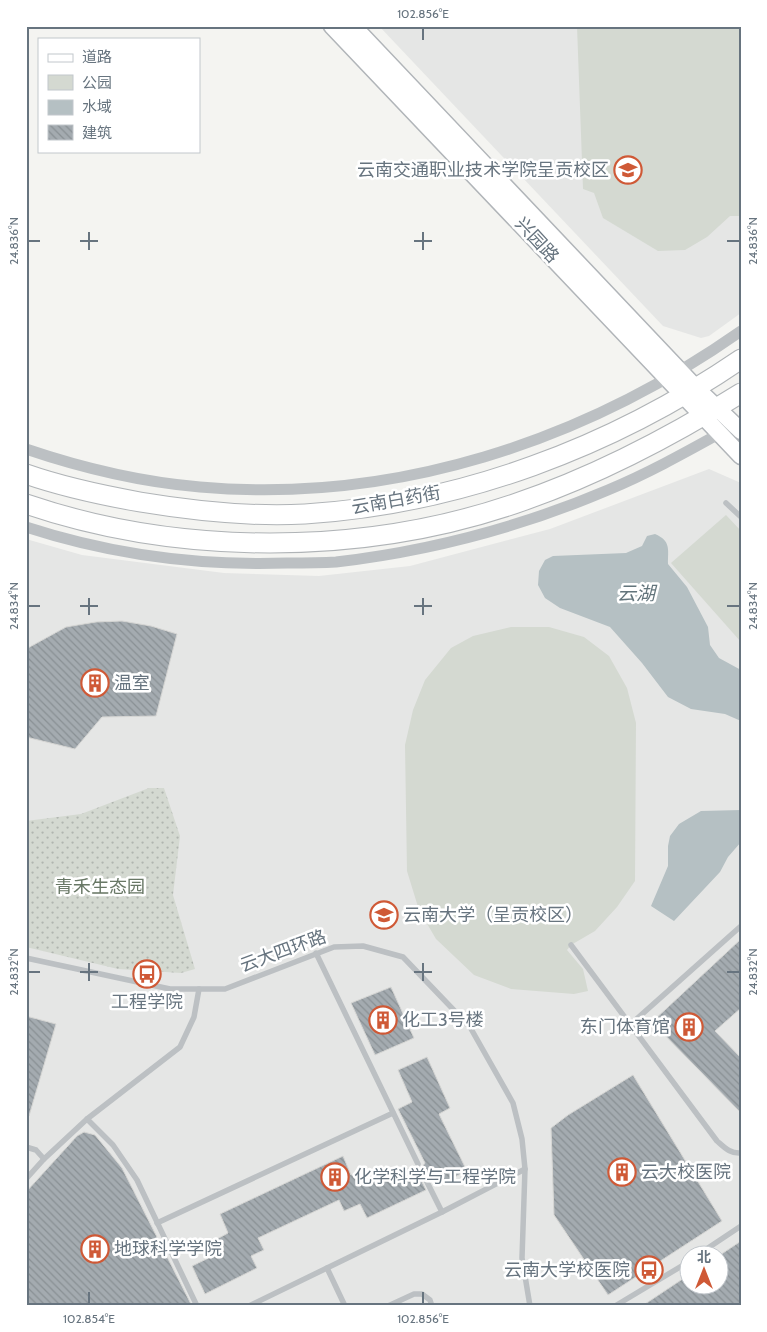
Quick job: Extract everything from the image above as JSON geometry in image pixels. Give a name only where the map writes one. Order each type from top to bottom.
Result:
[{"type":"main road","name":"兴园路","points":[[332,26],[674,374]]},
{"type":"main road","name":"兴园路","points":[[354,26],[710,412],[720,433],[741,456]]},
{"type":"main road","name":"云南白药街","points":[[26,474],[56,484],[180,509],[240,514],[304,514],[364,508],[428,497],[545,463],[640,420],[690,392],[741,359]]},
{"type":"main road","name":"云南白药街","points":[[26,504],[56,514],[133,531],[211,541],[287,543],[369,537],[442,524],[513,504],[586,476],[650,446],[741,393]]},
{"type":"main road","name":"兴园路","points":[[710,412],[739,425]]},
{"type":"street","points":[[26,449],[68,463],[133,477],[199,487],[268,490],[344,486],[410,476],[469,462],[526,444],[584,421],[636,396],[741,331]]},
{"type":"street","points":[[26,527],[111,549],[181,560],[257,564],[334,562],[427,547],[489,533],[556,511],[610,489],[670,461],[720,433],[739,425]]},
{"type":"lane","points":[[726,503],[741,517]]},
{"type":"lane","points":[[630,1024],[741,926]]},
{"type":"lane","points":[[571,945],[717,1141],[726,1149],[741,1153]]},
{"type":"lane","name":"云大四环路","points":[[26,958],[170,988],[225,988],[334,947],[363,946],[403,957],[470,1027],[513,1103],[522,1140],[525,1169],[522,1258],[530,1306]]},
{"type":"lane","points":[[316,953],[418,1164]]},
{"type":"lane","points":[[26,1179],[44,1159],[87,1119],[180,1047],[194,1017],[199,988]]},
{"type":"lane","points":[[157,1223],[393,1113]]},
{"type":"lane","points":[[87,1119],[113,1145],[137,1180],[196,1306]]},
{"type":"lane","points":[[26,1147],[36,1150],[44,1159]]},
{"type":"lane","points":[[249,1306],[442,1212],[525,1169]]},
{"type":"lane","points":[[424,1176],[442,1212]]},
{"type":"lane","points":[[714,1244],[741,1226]]},
{"type":"lane","points":[[616,1306],[680,1267]]},
{"type":"lane","points":[[327,1268],[345,1306]]},
{"type":"lane","points":[[388,1306],[414,1294],[422,1294],[430,1300],[432,1306]]},
{"type":"shaded area","name":"云南交通职业技术学院呈贡校区","points":[[379,26],[741,26],[741,313],[709,336],[701,338],[663,326]]},
{"type":"shaded area","name":"云南大学（呈贡校区）","points":[[709,469],[741,483],[741,1306],[26,1306],[26,539],[82,555],[224,573],[319,576],[410,566],[550,529]]},
{"type":"green space","points":[[577,26],[741,26],[741,216],[730,216],[707,237],[685,250],[658,251],[603,218],[594,193],[583,189]]},
{"type":"green space","points":[[726,515],[741,531],[741,642],[671,563]]},
{"type":"green space","points":[[511,627],[549,627],[584,637],[609,656],[627,688],[636,723],[635,881],[617,907],[595,931],[571,945],[567,950],[583,969],[588,991],[574,994],[511,989],[474,975],[436,939],[419,910],[407,871],[405,745],[413,710],[425,680],[451,648],[473,636]]},
{"type":"green space","name":"青禾生态园","points":[[149,788],[164,788],[180,836],[173,895],[195,969],[181,973],[118,969],[26,947],[26,821],[81,814]]},
{"type":"water","name":"云湖","points":[[655,534],[666,543],[668,564],[687,587],[708,627],[710,645],[719,658],[741,670],[741,721],[725,714],[691,709],[668,697],[642,663],[610,627],[560,608],[545,598],[538,585],[539,571],[545,560],[553,556],[626,553],[642,546],[647,536]]},
{"type":"water","points":[[741,810],[741,842],[728,857],[720,872],[674,921],[651,906],[668,866],[670,836],[679,824],[701,811]]},
{"type":"building","name":"温室","points":[[122,621],[151,626],[177,634],[156,716],[102,717],[75,749],[26,737],[26,649],[66,627],[96,622]]},
{"type":"building","name":"东门体育馆","points":[[741,939],[741,1008],[715,1031],[741,1058],[741,1113],[652,1022]]},
{"type":"building","name":"化工3号楼","points":[[391,987],[414,1038],[375,1055],[351,1003]]},
{"type":"building","points":[[26,1016],[56,1024],[29,1116],[26,1116]]},
{"type":"building","name":"化学科学与工程学院","points":[[427,1057],[450,1108],[439,1114],[467,1171],[436,1186],[427,1172],[422,1172],[419,1176],[426,1190],[367,1218],[360,1204],[344,1211],[339,1200],[258,1238],[264,1250],[251,1256],[257,1268],[205,1294],[192,1266],[223,1251],[217,1239],[228,1233],[220,1214],[343,1156],[351,1175],[366,1168],[373,1181],[406,1165],[409,1170],[422,1167],[425,1163],[398,1109],[412,1102],[398,1070]]},
{"type":"building","name":"云大校医院","points":[[633,1075],[722,1221],[687,1244],[680,1244],[680,1248],[608,1295],[554,1215],[551,1128],[568,1115]]},
{"type":"building","name":"地球科学学院","points":[[84,1132],[95,1135],[122,1168],[192,1306],[26,1306],[26,1192],[77,1136]]},
{"type":"building","points":[[741,1241],[741,1306],[642,1306],[680,1281],[680,1294],[730,1294],[730,1248]]},
{"type":"place","name":"云南交通职业技术学院呈贡校区","points":[[628,170]]},
{"type":"place","name":"温室","points":[[95,683]]},
{"type":"place","name":"云南大学（呈贡校区）","points":[[384,915]]},
{"type":"place","name":"工程学院","points":[[147,974]]},
{"type":"place","name":"化工3号楼","points":[[383,1020]]},
{"type":"place","name":"东门体育馆","points":[[689,1027]]},
{"type":"place","name":"云大校医院","points":[[622,1172]]},
{"type":"place","name":"化学科学与工程学院","points":[[335,1177]]},
{"type":"place","name":"地球科学学院","points":[[95,1249]]},
{"type":"place","name":"云南大学校医院","points":[[649,1270]]}]
